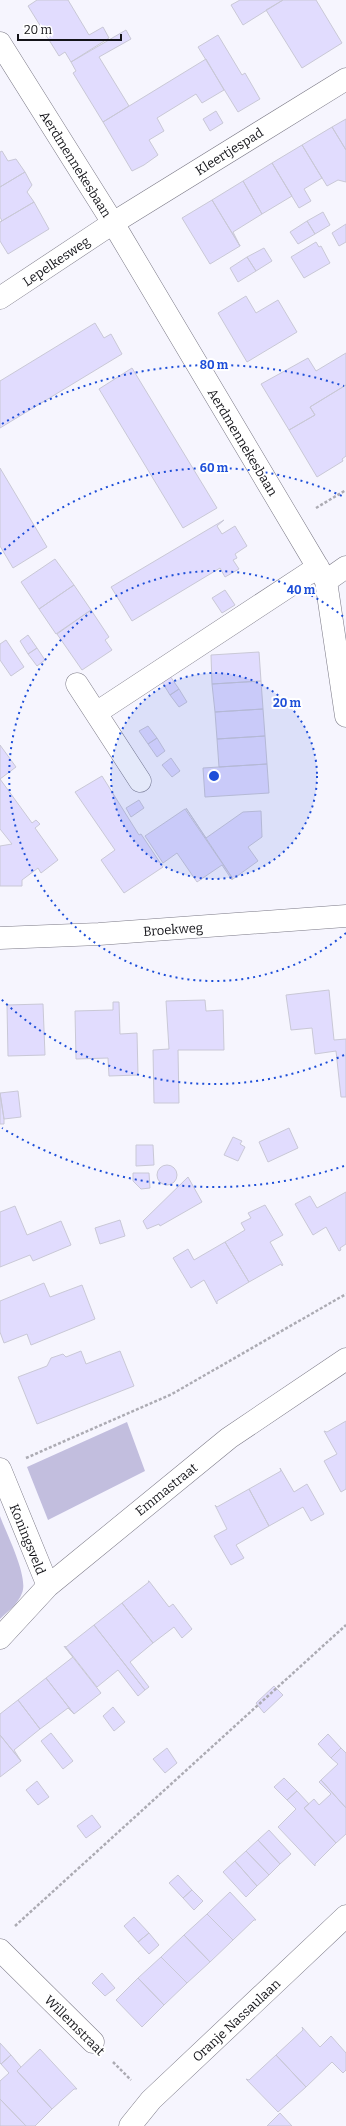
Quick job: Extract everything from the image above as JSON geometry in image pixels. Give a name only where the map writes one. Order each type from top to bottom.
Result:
[{"type":"street","name":"Aerdmennekesbaan","points":[[0,43],[113,223],[322,574],[346,716]]},
{"type":"street","name":"Kleertjespad","points":[[113,223],[346,80]]},
{"type":"street","name":"Lepelkesweg","points":[[0,298],[113,223]]},
{"type":"street","points":[[96,713],[322,574],[346,567]]},
{"type":"street","points":[[77,684],[140,781]]},
{"type":"street","name":"Broekweg","points":[[0,938],[99,934],[346,916]]},
{"type":"street","name":"Emmastraat","points":[[0,1638],[48,1586],[229,1438],[346,1359]]},
{"type":"street","name":"Koningsveld","points":[[0,1470],[48,1586]]},
{"type":"street","name":"Oranje Nassaulaan","points":[[130,2126],[151,2100],[344,1921]]},
{"type":"street","name":"Willemstraat","points":[[0,1950],[93,2042]]},
{"type":"path","points":[[291,523],[346,490]]},
{"type":"path","points":[[0,1470],[172,1394],[346,1294]]},
{"type":"path","points":[[12,1929],[346,1625]]},
{"type":"path","name":"Willemstraat","points":[[93,2042],[151,2100]]},
{"type":"shaded area","points":[[127,1422],[145,1471],[48,1520],[27,1467]]},
{"type":"shaded area","points":[[0,1516],[20,1566],[23,1586],[22,1593],[18,1601],[0,1619]]},
{"type":"building","points":[[37,0],[68,0],[89,35],[103,27],[109,38],[71,62],[65,52],[59,56],[28,6]]},
{"type":"building","points":[[240,0],[283,0],[243,25],[231,5]]},
{"type":"building","points":[[283,0],[316,0],[342,43],[302,68],[266,10]]},
{"type":"building","points":[[126,30],[131,39],[99,57],[129,106],[103,122],[73,73],[76,71],[71,62]]},
{"type":"building","points":[[218,35],[242,75],[245,73],[260,99],[238,112],[198,47]]},
{"type":"building","points":[[206,59],[224,90],[202,103],[196,94],[157,118],[164,131],[149,140],[158,155],[132,171],[103,122]]},
{"type":"building","points":[[216,111],[223,123],[210,131],[203,119]]},
{"type":"building","points":[[346,119],[346,150],[332,127]]},
{"type":"building","points":[[332,127],[346,150],[346,182],[338,180],[327,186],[302,145]]},
{"type":"building","points":[[302,145],[322,178],[304,189],[311,201],[299,208],[272,163]]},
{"type":"building","points":[[2,151],[8,161],[16,159],[25,172],[0,187],[0,152]]},
{"type":"building","points":[[272,163],[292,196],[262,214],[243,181]]},
{"type":"building","points":[[25,172],[32,185],[27,192],[34,202],[2,221],[0,217],[0,187]]},
{"type":"building","points":[[243,181],[262,214],[233,232],[240,246],[212,200]]},
{"type":"building","points":[[212,200],[240,246],[210,264],[182,218]]},
{"type":"building","points":[[34,202],[49,229],[8,254],[0,241],[0,222]]},
{"type":"building","points":[[323,212],[330,225],[315,234],[307,221]]},
{"type":"building","points":[[307,221],[315,234],[298,244],[290,232]]},
{"type":"building","points":[[346,224],[346,242],[339,246],[332,233]]},
{"type":"building","points":[[316,242],[319,247],[321,246],[330,263],[304,278],[291,257]]},
{"type":"building","points":[[264,248],[272,261],[256,271],[247,257]]},
{"type":"building","points":[[247,257],[256,271],[238,282],[230,268]]},
{"type":"building","points":[[246,296],[256,313],[278,300],[297,332],[247,362],[218,313]]},
{"type":"building","points":[[95,323],[104,338],[111,334],[122,354],[0,428],[0,381]]},
{"type":"building","points":[[346,353],[346,385],[310,407],[315,415],[289,430],[261,384],[308,358],[316,371]]},
{"type":"building","points":[[132,368],[217,508],[183,528],[99,389]]},
{"type":"building","points":[[346,385],[346,456],[342,459],[343,461],[317,477],[289,430],[315,415],[310,407]]},
{"type":"building","points":[[0,468],[47,547],[13,568],[0,546]]},
{"type":"building","points":[[224,520],[217,526],[222,534],[235,526],[247,546],[235,554],[237,558],[233,560],[239,569],[225,577],[220,568],[132,621],[111,587]]},
{"type":"building","points":[[55,559],[74,585],[39,609],[21,582]]},
{"type":"building","points":[[74,585],[91,610],[56,634],[39,609]]},
{"type":"building","points":[[225,590],[235,605],[222,613],[212,598]]},
{"type":"building","points":[[91,610],[109,637],[105,640],[112,650],[82,670],[57,634]]},
{"type":"building","points":[[28,635],[37,648],[28,654],[20,641]]},
{"type":"building","points":[[6,640],[24,667],[11,676],[0,660],[0,644]]},
{"type":"building","points":[[37,648],[45,660],[37,666],[28,654]]},
{"type":"building","points":[[259,652],[261,681],[212,684],[211,655]]},
{"type":"building","points":[[170,676],[179,689],[170,695],[162,682]]},
{"type":"building","points":[[261,681],[263,709],[215,712],[212,684]]},
{"type":"building","points":[[179,689],[187,702],[179,707],[170,695]]},
{"type":"building","points":[[263,709],[265,736],[217,739],[215,712]]},
{"type":"building","points":[[148,726],[157,738],[148,744],[139,731]]},
{"type":"building","points":[[265,736],[267,764],[219,767],[217,739]]},
{"type":"building","points":[[157,738],[165,751],[157,757],[148,744]]},
{"type":"building","points":[[0,745],[16,767],[0,779]]},
{"type":"building","points":[[171,758],[180,771],[172,777],[162,765]]},
{"type":"building","points":[[267,764],[269,793],[205,797],[203,768]]},
{"type":"building","points":[[102,776],[139,835],[141,834],[163,867],[124,893],[101,860],[115,850],[75,792]]},
{"type":"building","points":[[0,779],[32,823],[36,820],[40,824],[35,828],[58,860],[41,873],[38,868],[22,880],[22,886],[0,886],[0,846],[12,844],[0,829]]},
{"type":"building","points":[[139,800],[144,808],[131,817],[126,808]]},
{"type":"building","points":[[186,808],[206,838],[243,812],[261,811],[262,837],[248,847],[258,861],[233,879]]},
{"type":"building","points":[[185,809],[233,879],[232,880],[222,865],[197,882],[177,853],[163,863],[145,836]]},
{"type":"building","points":[[329,990],[334,1040],[346,1039],[346,1097],[341,1097],[336,1051],[315,1054],[312,1028],[291,1030],[286,995]]},
{"type":"building","points":[[205,1000],[206,1011],[223,1010],[224,1050],[178,1050],[179,1103],[154,1103],[153,1050],[169,1049],[166,1001]]},
{"type":"building","points":[[113,1002],[119,1002],[120,1034],[137,1033],[138,1075],[109,1076],[108,1058],[76,1059],[75,1011],[113,1010]]},
{"type":"building","points":[[43,1004],[45,1055],[8,1056],[7,1005]]},
{"type":"building","points":[[18,1091],[21,1117],[4,1119],[0,1093]]},
{"type":"building","points":[[0,1093],[4,1119],[4,1124],[0,1124]]},
{"type":"building","points":[[289,1128],[298,1148],[268,1162],[259,1142]]},
{"type":"building","points":[[233,1137],[242,1141],[240,1144],[245,1147],[238,1161],[224,1155]]},
{"type":"building","points":[[136,1145],[153,1145],[154,1165],[136,1166]]},
{"type":"building","points":[[167,1165],[174,1168],[177,1175],[174,1182],[167,1185],[160,1182],[157,1175],[160,1168]]},
{"type":"building","points":[[133,1173],[149,1173],[150,1188],[141,1189],[133,1181]]},
{"type":"building","points":[[188,1177],[202,1202],[160,1226],[159,1224],[147,1229],[143,1221]]},
{"type":"building","points":[[346,1192],[346,1244],[340,1248],[341,1250],[339,1251],[326,1227],[313,1235],[295,1204],[310,1196],[317,1208]]},
{"type":"building","points":[[265,1205],[283,1235],[270,1242],[283,1265],[282,1266],[281,1264],[249,1282],[225,1242],[245,1230],[241,1223],[251,1218],[248,1213]]},
{"type":"building","points":[[15,1206],[27,1235],[61,1221],[71,1245],[33,1261],[30,1255],[0,1267],[0,1212]]},
{"type":"building","points":[[120,1220],[125,1236],[100,1244],[95,1228]]},
{"type":"building","points":[[225,1242],[249,1282],[217,1301],[217,1304],[204,1280],[191,1288],[173,1258],[188,1249],[194,1260]]},
{"type":"building","points":[[44,1283],[50,1297],[82,1285],[95,1319],[31,1345],[27,1334],[4,1343],[0,1332],[0,1301]]},
{"type":"building","points":[[81,1351],[86,1364],[120,1351],[134,1386],[37,1424],[18,1377],[47,1366],[51,1358],[63,1354],[66,1357]]},
{"type":"building","points":[[346,1421],[346,1489],[341,1492],[324,1461],[337,1454],[324,1431],[327,1432]]},
{"type":"building","points":[[280,1468],[294,1492],[307,1484],[324,1514],[311,1521],[303,1507],[269,1526],[249,1489],[281,1471]]},
{"type":"building","points":[[249,1489],[269,1526],[236,1545],[244,1558],[231,1565],[214,1536],[227,1529],[215,1505],[217,1507]]},
{"type":"building","points":[[149,1581],[169,1607],[173,1604],[192,1629],[182,1638],[174,1627],[153,1643],[122,1603],[149,1582]]},
{"type":"building","points":[[122,1603],[153,1643],[130,1662],[149,1687],[145,1690],[94,1625]]},
{"type":"building","points":[[94,1625],[145,1690],[138,1696],[118,1670],[97,1687],[65,1646],[66,1647]]},
{"type":"building","points":[[73,1657],[101,1693],[74,1714],[46,1678]]},
{"type":"building","points":[[46,1678],[74,1714],[68,1708],[40,1729],[18,1700]]},
{"type":"building","points":[[274,1686],[283,1695],[264,1713],[256,1703]]},
{"type":"building","points":[[18,1700],[40,1729],[14,1750],[21,1761],[0,1735],[0,1714]]},
{"type":"building","points":[[113,1707],[125,1722],[114,1731],[103,1716]]},
{"type":"building","points":[[51,1733],[73,1761],[63,1769],[41,1741]]},
{"type":"building","points":[[328,1734],[341,1748],[331,1758],[318,1744]]},
{"type":"building","points":[[0,1735],[21,1761],[0,1777]]},
{"type":"building","points":[[167,1748],[177,1763],[165,1773],[153,1759]]},
{"type":"building","points":[[341,1748],[346,1753],[346,1808],[321,1780],[338,1764],[331,1758]]},
{"type":"building","points":[[284,1778],[297,1791],[287,1800],[274,1787]]},
{"type":"building","points":[[321,1780],[346,1808],[346,1834],[336,1843],[304,1808],[314,1799],[319,1805],[331,1794],[319,1782]]},
{"type":"building","points":[[37,1781],[49,1797],[38,1805],[26,1790]]},
{"type":"building","points":[[297,1791],[309,1804],[304,1808],[336,1843],[315,1864],[315,1866],[278,1827],[296,1809],[287,1800]]},
{"type":"building","points":[[92,1815],[101,1827],[86,1838],[77,1826]]},
{"type":"building","points":[[269,1830],[291,1854],[280,1864],[258,1840]]},
{"type":"building","points":[[258,1840],[280,1864],[269,1875],[246,1851]]},
{"type":"building","points":[[246,1851],[269,1875],[257,1886],[235,1861]]},
{"type":"building","points":[[235,1861],[257,1886],[246,1897],[223,1872]]},
{"type":"building","points":[[178,1875],[192,1890],[183,1898],[169,1883]]},
{"type":"building","points":[[192,1890],[203,1901],[194,1910],[183,1898]]},
{"type":"building","points":[[230,1892],[256,1920],[254,1920],[233,1940],[207,1914]]},
{"type":"building","points":[[207,1914],[233,1940],[210,1962],[184,1935]]},
{"type":"building","points":[[134,1917],[149,1933],[138,1942],[124,1926]]},
{"type":"building","points":[[149,1933],[159,1945],[149,1954],[138,1942]]},
{"type":"building","points":[[184,1935],[210,1962],[187,1983],[161,1957]]},
{"type":"building","points":[[161,1957],[187,1983],[164,2005],[138,1978]]},
{"type":"building","points":[[102,1973],[115,1988],[105,1996],[92,1983]]},
{"type":"building","points":[[138,1978],[164,2005],[142,2027],[116,2000]]},
{"type":"building","points":[[302,2027],[320,2047],[331,2036],[346,2053],[346,2070],[343,2073],[332,2062],[306,2087],[276,2055],[303,2030]]},
{"type":"building","points":[[0,2043],[11,2055],[1,2064],[0,2063]]},
{"type":"building","points":[[40,2049],[77,2089],[74,2089],[52,2109],[17,2071]]},
{"type":"building","points":[[11,2055],[21,2067],[17,2071],[52,2109],[35,2126],[26,2126],[0,2099],[0,2081],[9,2073],[1,2064]]},
{"type":"building","points":[[276,2055],[306,2087],[278,2112],[246,2079],[249,2080]]},
{"type":"building","points":[[0,2099],[26,2126],[0,2126]]},
{"type":"building","points":[[280,2113],[292,2126],[267,2126]]}]
